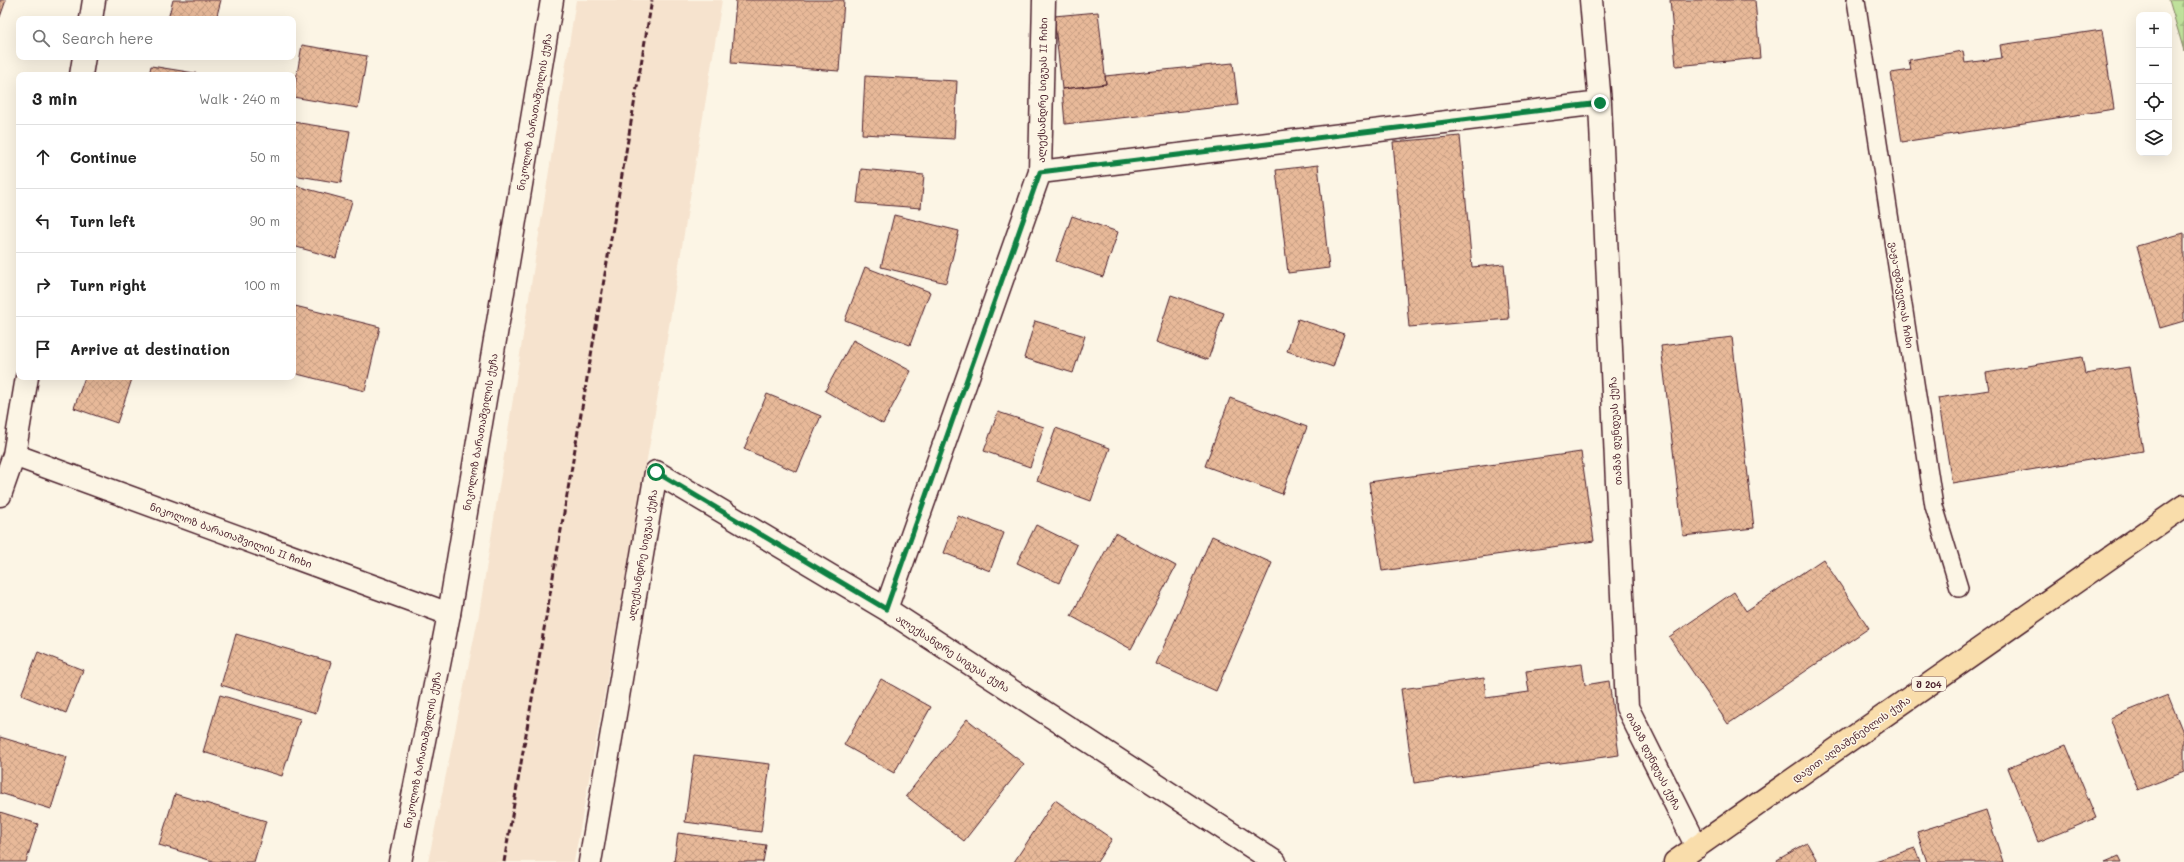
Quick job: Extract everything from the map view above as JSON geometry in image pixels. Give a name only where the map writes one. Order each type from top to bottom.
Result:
[{"type":"main road","name":"დავით აღმაშენებლის ქუჩა","points":[[1675,862],[2184,506]]},
{"type":"street","points":[[91,16],[94,0]]},
{"type":"street","name":"ნიკოლოზ ბარათაშვილის ქუჩა","points":[[400,862],[449,614],[552,0]]},
{"type":"street","name":"ალექსანდრე სიგუას II ჩიხი","points":[[886,609],[1040,172],[1044,0]]},
{"type":"street","name":"თამაზ დუნდუას ქუჩა","points":[[1591,0],[1600,103],[1627,707],[1697,846]]},
{"type":"street","points":[[82,72],[84,60]]},
{"type":"street","points":[[1040,172],[1600,103]]},
{"type":"street","points":[[0,495],[14,455],[26,380]]},
{"type":"street","name":"ნიკოლოზ ბარათაშვილის II ჩიხი","points":[[14,455],[449,614]]},
{"type":"street","name":"ალექსანდრე სიგუას ქუჩა","points":[[590,862],[656,472],[886,609],[1275,862]]},
{"type":"lane","name":"ვაჟა-ფშაველას ჩიხი","points":[[1856,0],[1934,506],[1959,588]]},
{"type":"shaded area","points":[[576,0],[722,0],[651,437],[574,862],[428,862],[479,614]]},
{"type":"green space","points":[[2169,0],[2184,0],[2184,51]]},
{"type":"building","points":[[0,0],[6,0],[0,17]]},
{"type":"building","points":[[173,0],[221,0],[217,16],[169,16]]},
{"type":"building","points":[[736,0],[844,0],[839,71],[731,63]]},
{"type":"building","points":[[1670,0],[1755,0],[1760,58],[1676,66]]},
{"type":"building","points":[[1098,12],[1106,84],[1062,89],[1054,16]]},
{"type":"building","points":[[2102,30],[2114,109],[1902,142],[1891,73],[1911,70],[1909,60],[1963,51],[1965,63],[2002,58],[2000,45]]},
{"type":"building","points":[[302,45],[367,56],[358,108],[296,98],[296,80]]},
{"type":"building","points":[[1233,63],[1238,105],[1065,124],[1062,89],[1106,84],[1105,76]]},
{"type":"building","points":[[151,66],[188,72],[150,72]]},
{"type":"building","points":[[865,76],[957,81],[954,139],[862,134]]},
{"type":"building","points":[[296,122],[350,131],[341,183],[296,176]]},
{"type":"building","points":[[1460,136],[1472,267],[1504,264],[1509,319],[1409,327],[1393,142]]},
{"type":"building","points":[[1318,165],[1329,268],[1288,273],[1276,170]]},
{"type":"building","points":[[861,169],[924,175],[921,208],[857,203]]},
{"type":"building","points":[[296,186],[352,201],[336,258],[296,247]]},
{"type":"building","points":[[894,215],[959,231],[946,283],[881,267]]},
{"type":"building","points":[[1072,216],[1118,232],[1103,277],[1056,261]]},
{"type":"building","points":[[2184,233],[2184,321],[2160,328],[2137,246]]},
{"type":"building","points":[[865,267],[930,292],[910,345],[845,320]]},
{"type":"building","points":[[1171,295],[1224,313],[1208,360],[1156,342]]},
{"type":"building","points":[[296,306],[380,327],[365,391],[296,374]]},
{"type":"building","points":[[1298,319],[1344,334],[1333,367],[1287,351]]},
{"type":"building","points":[[1035,321],[1085,336],[1073,373],[1024,358]]},
{"type":"building","points":[[1732,337],[1754,528],[1683,536],[1661,346]]},
{"type":"building","points":[[853,340],[911,371],[883,424],[825,391]]},
{"type":"building","points":[[2082,357],[2085,374],[2129,367],[2143,451],[1952,483],[1938,398],[1989,390],[1986,373]]},
{"type":"building","points":[[84,380],[132,380],[117,423],[74,408]]},
{"type":"building","points":[[767,394],[821,416],[797,472],[744,449]]},
{"type":"building","points":[[1230,398],[1307,427],[1282,494],[1205,466]]},
{"type":"building","points":[[998,412],[1044,427],[1030,467],[984,451]]},
{"type":"building","points":[[1056,428],[1110,448],[1091,501],[1037,481]]},
{"type":"building","points":[[1581,452],[1594,541],[1382,571],[1369,482]]},
{"type":"building","points":[[958,516],[1004,533],[990,571],[944,553]]},
{"type":"building","points":[[1036,525],[1077,545],[1059,583],[1017,563]]},
{"type":"building","points":[[1115,533],[1176,566],[1131,649],[1071,616]]},
{"type":"building","points":[[1212,536],[1272,563],[1216,691],[1156,664]]},
{"type":"building","points":[[1823,559],[1869,628],[1728,724],[1669,637],[1734,592],[1746,611]]},
{"type":"building","points":[[236,634],[331,662],[316,713],[221,685]]},
{"type":"building","points":[[38,652],[83,670],[66,713],[21,695]]},
{"type":"building","points":[[1582,664],[1585,685],[1609,681],[1619,755],[1414,783],[1401,689],[1484,678],[1486,698],[1529,692],[1526,671]]},
{"type":"building","points":[[881,679],[931,707],[894,773],[844,745]]},
{"type":"building","points":[[220,695],[300,719],[282,776],[203,752]]},
{"type":"building","points":[[2168,695],[2184,735],[2184,772],[2138,790],[2110,718]]},
{"type":"building","points":[[967,719],[1024,764],[964,841],[906,796]]},
{"type":"building","points":[[0,737],[67,757],[51,809],[0,793]]},
{"type":"building","points":[[2066,745],[2096,818],[2038,842],[2008,768]]},
{"type":"building","points":[[694,755],[770,764],[761,832],[685,822]]},
{"type":"building","points":[[175,794],[266,821],[254,862],[216,862],[159,845]]},
{"type":"building","points":[[1055,800],[1112,839],[1097,862],[1014,862]]},
{"type":"building","points":[[1986,810],[2003,862],[1927,862],[1917,832]]},
{"type":"building","points":[[0,812],[38,824],[26,862],[0,862]]},
{"type":"building","points":[[678,833],[766,845],[763,862],[674,862]]},
{"type":"building","points":[[1807,843],[1818,862],[1778,862],[1777,860]]},
{"type":"building","points":[[1915,848],[1920,862],[1872,862]]},
{"type":"building","points":[[2119,856],[2122,862],[2105,862]]},
{"type":"railway","points":[[504,862],[652,0]]},
{"type":"route","points":[[656,472],[886,609],[1040,172],[1600,103]]}]
